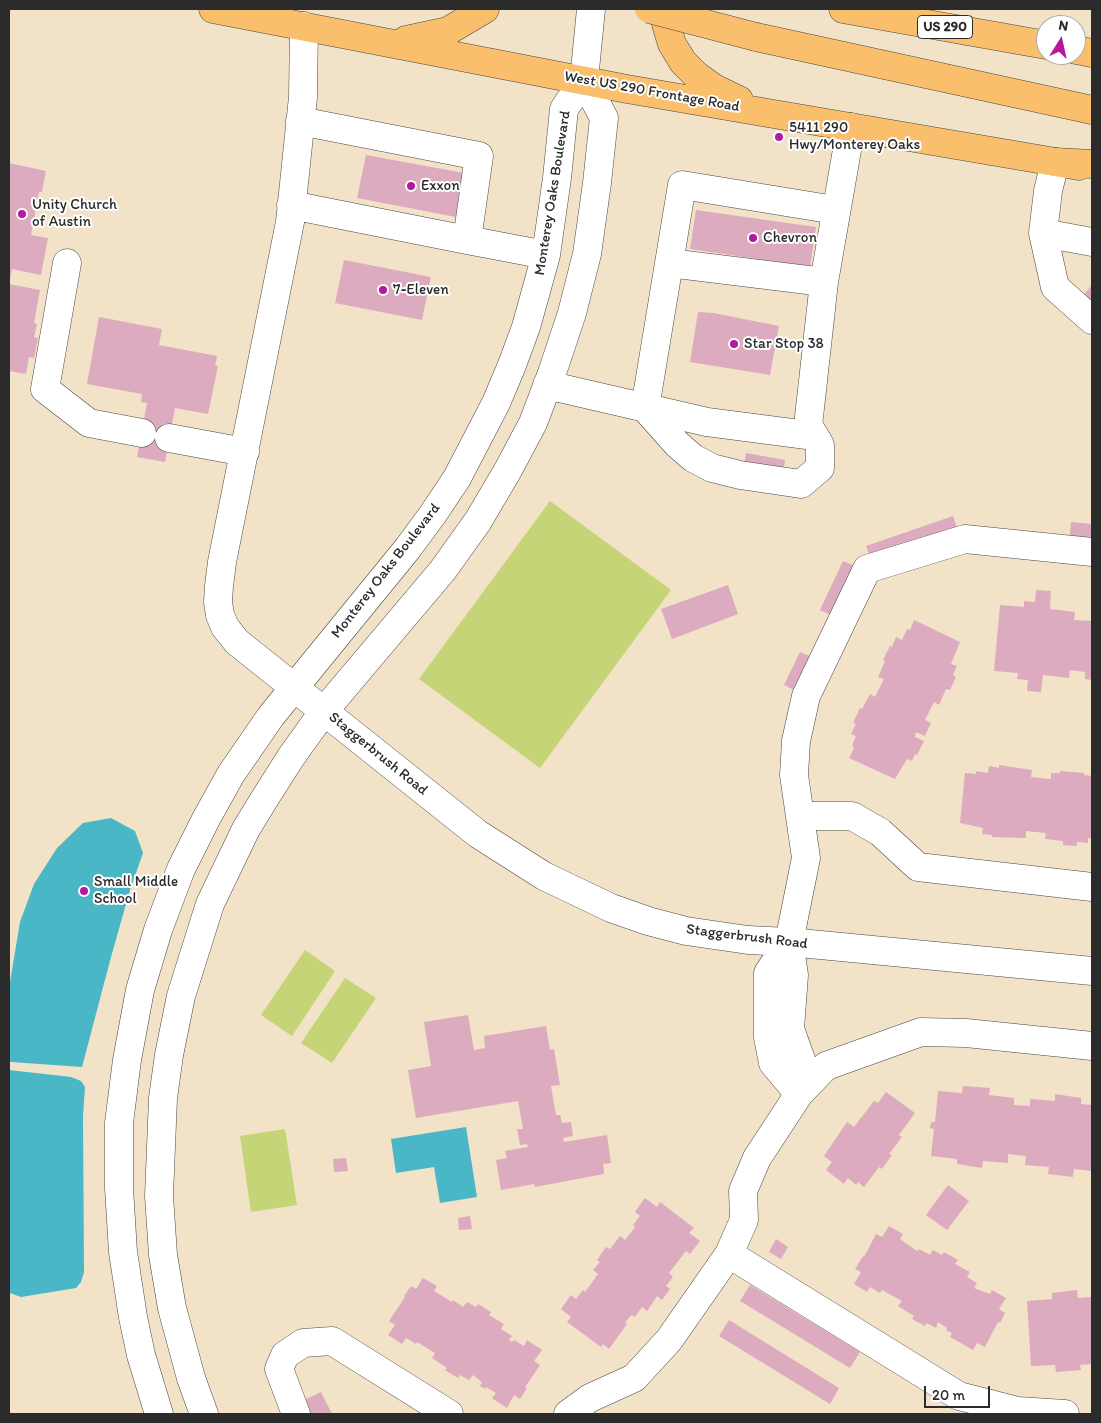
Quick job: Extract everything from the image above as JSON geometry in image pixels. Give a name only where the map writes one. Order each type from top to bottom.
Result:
[{"type":"main road","name":"West US 290 Frontage Road","points":[[213,9],[628,89],[1092,169]]},
{"type":"main road","points":[[392,43],[448,32],[485,9]]},
{"type":"main road","points":[[650,9],[756,37],[1092,110]]},
{"type":"main road","points":[[667,9],[666,24],[672,44],[683,62],[696,75],[714,88],[763,111]]},
{"type":"main road","name":"US 290","points":[[843,9],[1036,43]]},
{"type":"main road","points":[[1055,162],[1092,164]]},
{"type":"street","points":[[204,1414],[181,1344],[172,1308],[163,1255],[159,1196],[163,1098],[169,1055],[181,996],[214,897],[246,829],[291,757],[324,711],[443,570],[478,521],[508,470],[532,423],[572,314],[587,254],[604,118],[584,80],[591,9]]},
{"type":"street","name":"Staggerbrush Road","points":[[304,26],[303,97],[290,222],[222,562],[219,586],[220,615],[225,627],[237,642],[478,834],[544,876],[611,908],[657,924],[686,931],[740,939],[1092,971]]},
{"type":"street","name":"Monterey Oaks Boulevard","points":[[159,1414],[137,1337],[122,1252],[119,1188],[119,1123],[127,1060],[140,990],[158,930],[181,869],[206,818],[257,733],[408,548],[433,514],[457,478],[492,411],[512,365],[530,312],[546,255],[564,109],[584,80]]},
{"type":"street","points":[[300,121],[478,156],[467,240]]},
{"type":"street","points":[[547,385],[707,422],[807,435],[824,282],[835,210],[851,127]]},
{"type":"street","points":[[1055,162],[1048,191],[1044,233],[1055,288],[1092,320]]},
{"type":"street","points":[[645,408],[682,185],[835,210]]},
{"type":"street","points":[[291,205],[546,255]]},
{"type":"street","points":[[1044,233],[1092,242]]},
{"type":"street","points":[[67,263],[46,389],[90,423],[142,433]]},
{"type":"street","points":[[669,263],[824,282]]},
{"type":"street","points":[[645,408],[693,458],[712,468],[740,475],[801,484],[820,468],[820,445],[808,425]]},
{"type":"street","points":[[169,438],[245,452]]},
{"type":"street","points":[[806,1086],[804,1068],[790,1029],[794,975],[789,942],[806,858],[794,775],[796,741],[806,696],[867,569],[966,539],[1092,552]]},
{"type":"street","points":[[800,816],[852,816],[880,832],[918,867],[1092,887]]},
{"type":"street","points":[[568,1414],[590,1398],[634,1378],[669,1340],[730,1254],[744,1220],[743,1191],[757,1158],[806,1086],[826,1066],[921,1032],[966,1033],[1092,1046]]},
{"type":"street","points":[[730,1254],[959,1396],[1018,1411],[1065,1414]]},
{"type":"street","points":[[296,1414],[279,1368],[285,1355],[303,1343],[332,1341],[438,1411]]},
{"type":"green space","points":[[550,501],[671,590],[540,768],[419,679]]},
{"type":"green space","points":[[305,950],[335,971],[292,1036],[261,1015]]},
{"type":"green space","points":[[345,978],[376,998],[332,1063],[301,1043]]},
{"type":"green space","points":[[285,1129],[297,1205],[251,1212],[240,1136]]},
{"type":"water","points":[[111,818],[135,831],[143,853],[130,890],[82,1067],[11,1062],[9,1061],[9,988],[20,922],[34,884],[57,848],[83,823]]},
{"type":"water","points":[[9,1070],[71,1077],[81,1081],[85,1087],[83,1116],[84,1272],[81,1282],[76,1288],[21,1297],[9,1291]]},
{"type":"water","points":[[466,1127],[477,1197],[440,1203],[434,1167],[396,1173],[391,1139]]},
{"type":"building","name":"Exxon","points":[[366,155],[464,173],[456,217],[357,198]]},
{"type":"building","name":"Unity Church of Austin","points":[[9,163],[46,171],[42,192],[39,192],[31,235],[48,238],[41,275],[12,269],[10,280]]},
{"type":"building","name":"Chevron","points":[[696,210],[816,227],[810,267],[690,249]]},
{"type":"building","name":"7-Eleven","points":[[344,260],[431,277],[422,320],[335,303]]},
{"type":"building","points":[[9,284],[40,290],[34,323],[37,324],[34,337],[38,338],[34,358],[29,357],[26,374],[9,371]]},
{"type":"building","points":[[1092,285],[1092,307],[1081,298]]},
{"type":"building","name":"Star Stop 38","points":[[698,312],[713,313],[779,326],[770,375],[690,362]]},
{"type":"building","points":[[99,317],[162,329],[159,345],[217,356],[215,366],[218,366],[208,414],[175,408],[165,462],[137,457],[147,403],[141,402],[142,394],[87,384]]},
{"type":"building","points":[[746,453],[785,460],[781,487],[741,480]]},
{"type":"building","points":[[953,516],[959,533],[872,563],[866,546]]},
{"type":"building","points":[[1071,522],[1092,524],[1092,543],[1069,540]]},
{"type":"building","points":[[843,561],[860,568],[837,618],[820,610]]},
{"type":"building","points":[[728,585],[738,614],[672,639],[661,609]]},
{"type":"building","points":[[1036,590],[1051,591],[1050,609],[1075,612],[1074,620],[1092,621],[1092,680],[1085,679],[1085,672],[1070,670],[1069,678],[1043,675],[1041,692],[1027,691],[1028,680],[1017,679],[1018,673],[994,671],[1000,605],[1024,607],[1024,601],[1035,602]]},
{"type":"building","points":[[914,620],[960,642],[951,664],[957,666],[953,675],[956,677],[950,690],[946,689],[939,705],[934,702],[925,720],[931,723],[925,736],[916,732],[915,737],[924,741],[917,755],[915,754],[912,761],[907,759],[895,779],[849,758],[854,748],[852,746],[856,736],[851,734],[856,724],[853,723],[860,708],[862,709],[870,694],[875,697],[884,679],[878,677],[890,646],[892,647],[896,637],[902,640],[907,629],[910,630]]},
{"type":"building","points":[[800,652],[817,659],[800,693],[784,685]]},
{"type":"building","points":[[999,765],[1032,770],[1031,777],[1051,779],[1051,773],[1060,773],[1060,771],[1084,773],[1084,775],[1092,776],[1092,838],[1088,838],[1088,843],[1077,842],[1077,846],[1063,845],[1063,841],[1045,839],[1046,833],[1026,831],[1026,838],[992,837],[992,835],[982,834],[983,828],[960,823],[965,773],[976,774],[976,771],[988,773],[989,766],[999,768]]},
{"type":"building","points":[[468,1015],[474,1050],[485,1048],[484,1036],[546,1026],[550,1050],[554,1049],[560,1085],[551,1086],[556,1115],[560,1115],[562,1123],[571,1122],[573,1136],[563,1138],[564,1142],[607,1135],[611,1163],[603,1164],[604,1174],[535,1187],[534,1184],[501,1190],[496,1160],[507,1158],[505,1151],[528,1147],[527,1144],[520,1145],[517,1129],[523,1129],[518,1101],[416,1118],[408,1070],[431,1066],[424,1022]]},
{"type":"building","points":[[963,1086],[990,1088],[989,1095],[1014,1098],[1014,1105],[1030,1106],[1030,1099],[1055,1101],[1055,1094],[1081,1098],[1081,1104],[1092,1105],[1092,1171],[1074,1169],[1073,1177],[1048,1174],[1049,1167],[1025,1165],[1026,1156],[1008,1154],[1008,1163],[983,1161],[982,1168],[957,1164],[957,1159],[931,1156],[934,1129],[930,1128],[931,1122],[935,1122],[938,1091],[962,1093]]},
{"type":"building","points":[[886,1092],[915,1113],[899,1135],[902,1137],[889,1154],[892,1155],[882,1169],[879,1167],[864,1187],[858,1182],[856,1185],[848,1178],[844,1184],[826,1170],[832,1162],[824,1156],[847,1122],[854,1127],[874,1101],[878,1103]]},
{"type":"building","points":[[346,1158],[348,1171],[334,1172],[333,1159]]},
{"type":"building","points":[[948,1185],[969,1201],[947,1230],[926,1215]]},
{"type":"building","points":[[645,1198],[657,1207],[660,1202],[694,1228],[689,1233],[700,1241],[690,1254],[686,1251],[669,1273],[673,1277],[666,1286],[670,1289],[662,1300],[657,1296],[647,1311],[642,1307],[635,1317],[631,1315],[625,1323],[627,1324],[609,1349],[603,1344],[601,1347],[567,1322],[571,1317],[561,1309],[571,1295],[576,1299],[583,1290],[585,1292],[598,1274],[593,1270],[600,1262],[597,1260],[606,1247],[610,1249],[620,1236],[625,1240],[635,1227],[633,1225],[640,1216],[635,1212]]},
{"type":"building","points":[[470,1216],[472,1229],[459,1230],[458,1218]]},
{"type":"building","points":[[889,1226],[903,1234],[900,1239],[917,1251],[919,1249],[930,1255],[933,1250],[942,1255],[944,1252],[958,1260],[955,1264],[970,1272],[967,1277],[977,1283],[974,1288],[990,1294],[992,1290],[1006,1298],[999,1309],[1005,1313],[985,1347],[977,1343],[973,1350],[950,1337],[952,1333],[938,1322],[936,1328],[927,1323],[925,1326],[912,1319],[914,1316],[898,1306],[902,1301],[882,1290],[880,1293],[870,1287],[867,1292],[854,1284],[861,1272],[855,1269],[864,1257],[876,1234],[882,1237]]},
{"type":"building","points":[[776,1239],[788,1247],[781,1259],[769,1252]]},
{"type":"building","points":[[423,1278],[437,1286],[434,1291],[452,1302],[453,1300],[463,1307],[467,1302],[476,1307],[478,1304],[491,1312],[489,1315],[504,1324],[501,1329],[512,1336],[509,1340],[512,1342],[514,1340],[524,1346],[527,1340],[542,1350],[534,1361],[540,1365],[525,1387],[527,1388],[520,1399],[514,1395],[507,1408],[492,1398],[496,1393],[480,1386],[482,1382],[473,1375],[469,1380],[460,1375],[458,1378],[445,1370],[447,1368],[432,1358],[435,1353],[417,1342],[416,1344],[406,1338],[402,1344],[388,1335],[395,1325],[389,1321],[404,1296],[411,1286],[416,1289]]},
{"type":"building","points":[[750,1285],[860,1352],[850,1368],[740,1301]]},
{"type":"building","points":[[1077,1290],[1078,1298],[1092,1297],[1092,1364],[1080,1365],[1081,1370],[1056,1372],[1055,1365],[1031,1366],[1027,1301],[1052,1299],[1052,1293]]},
{"type":"building","points":[[729,1320],[839,1388],[830,1404],[719,1336]]},
{"type":"building","points":[[321,1392],[332,1414],[311,1414],[304,1400]]},
{"type":"place","name":"5411 290 Hwy/Monterey Oaks","points":[[779,137]]},
{"type":"place","name":"Exxon","points":[[411,186]]},
{"type":"place","name":"Unity Church of Austin","points":[[22,214]]},
{"type":"place","name":"Chevron","points":[[753,238]]},
{"type":"place","name":"7-Eleven","points":[[383,290]]},
{"type":"place","name":"Star Stop 38","points":[[734,344]]},
{"type":"place","name":"Small Middle School","points":[[84,891]]}]
